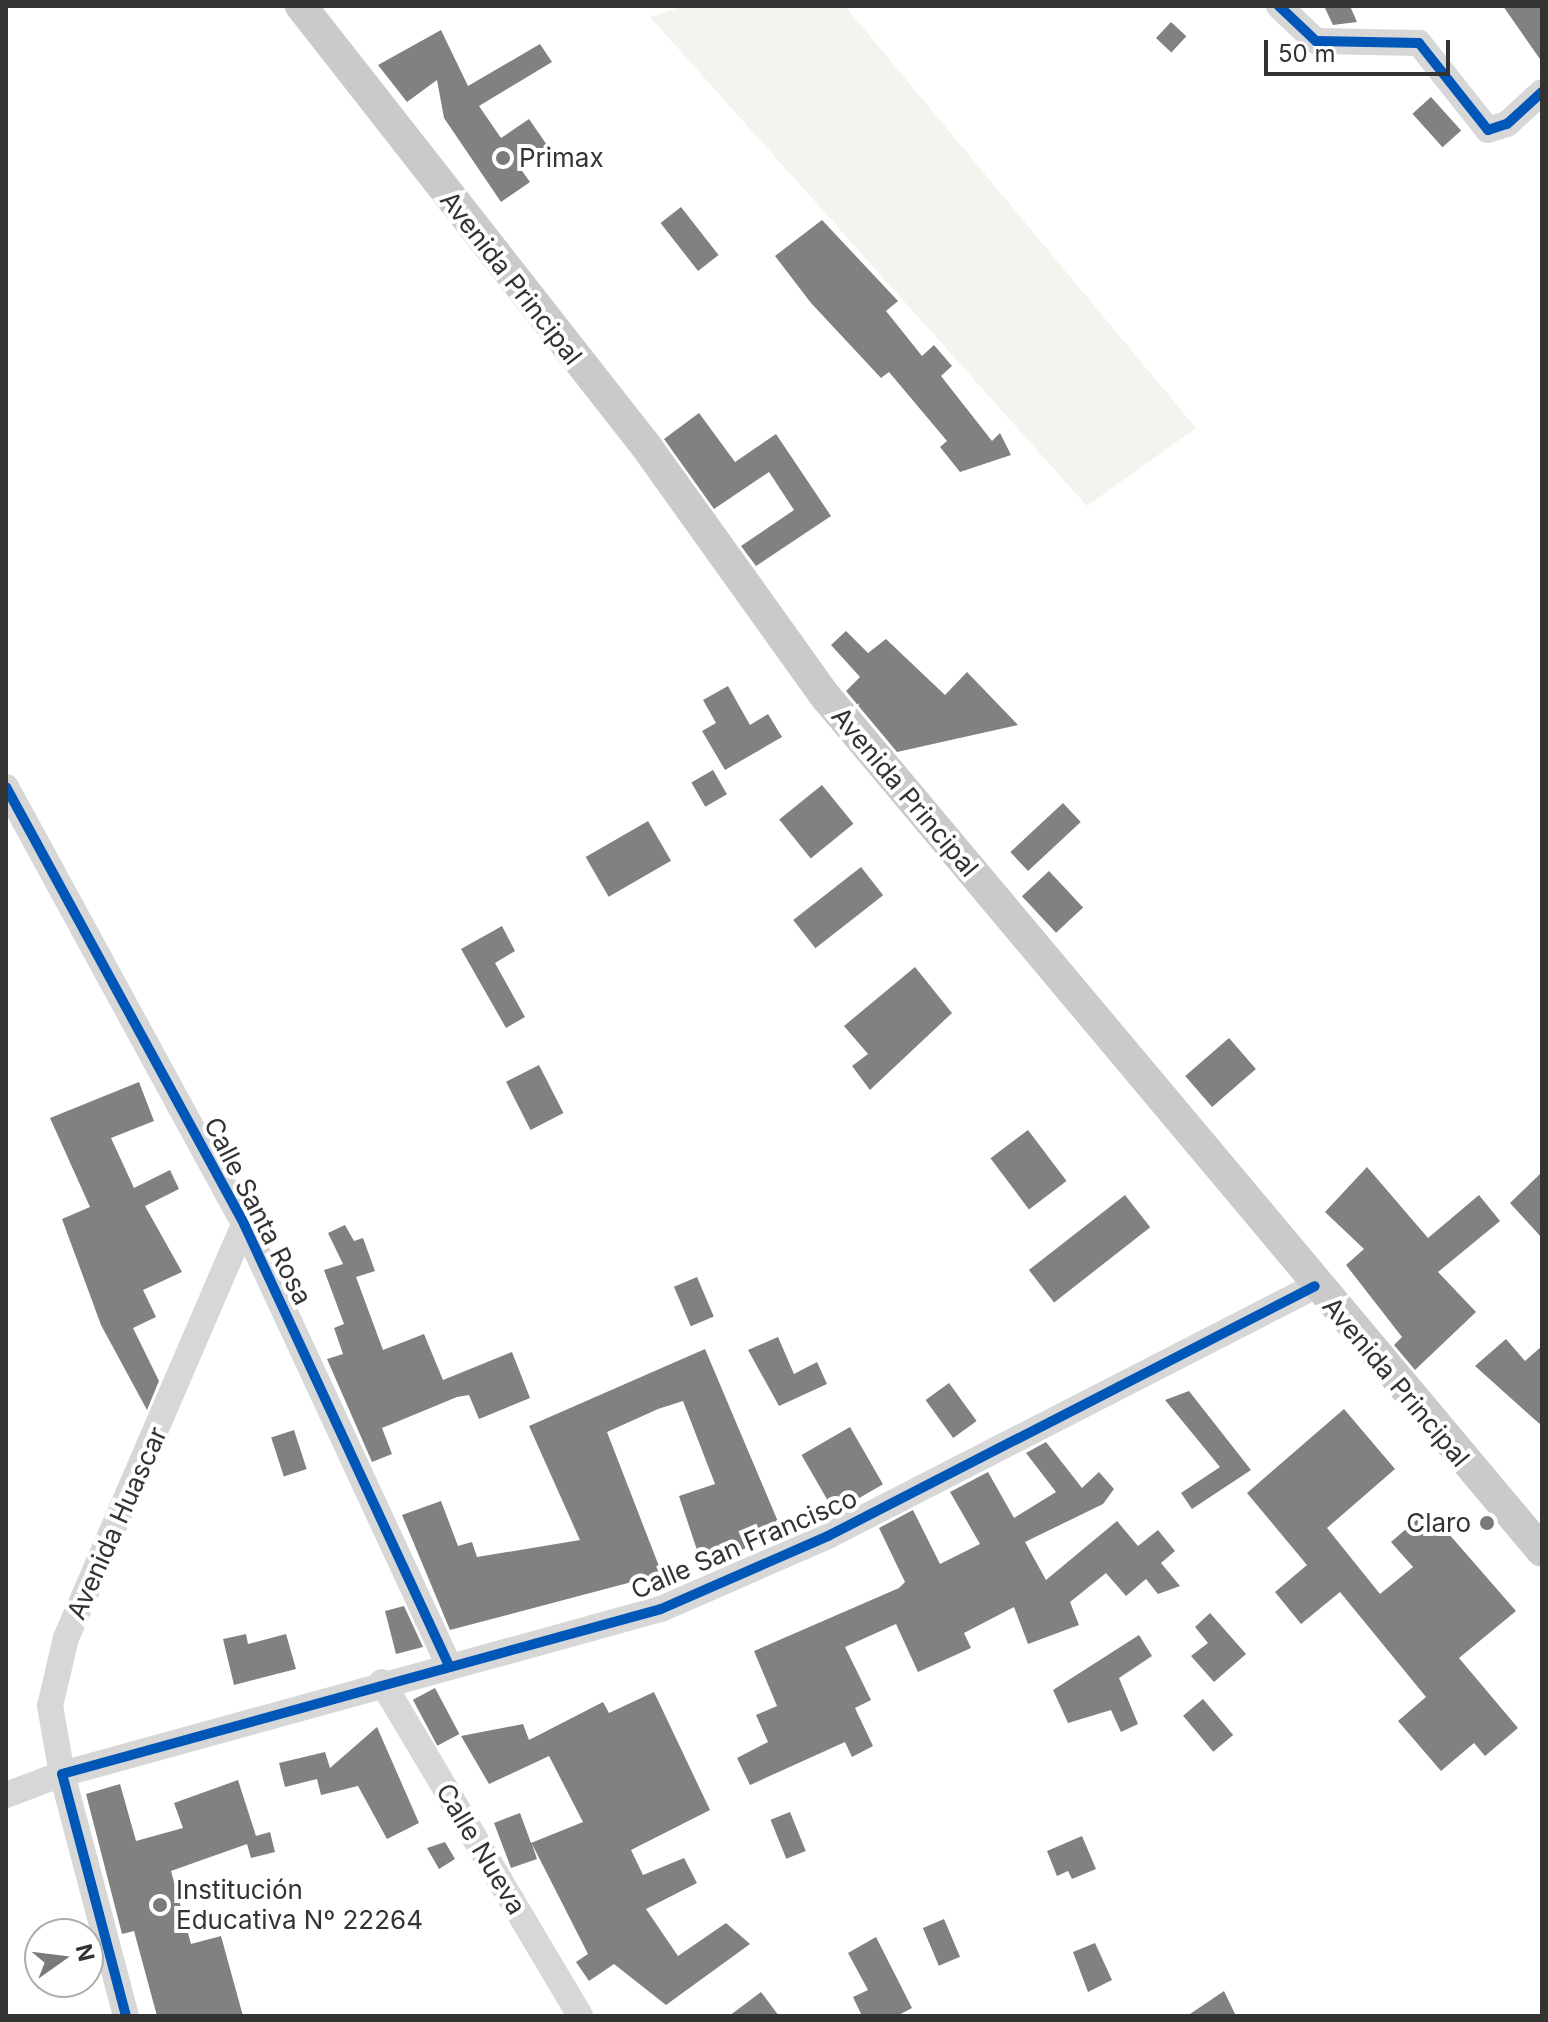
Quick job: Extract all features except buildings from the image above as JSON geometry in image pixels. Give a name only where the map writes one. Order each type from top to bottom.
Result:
[{"type":"main road","name":"Avenida Principal","points":[[301,6],[646,446],[826,697],[1315,1286],[1542,1551]]},
{"type":"street","points":[[1279,6],[1316,41],[1419,43],[1488,130],[1507,124],[1542,92]]},
{"type":"street","name":"Calle Santa Rosa","points":[[6,787],[244,1224],[449,1665]]},
{"type":"street","name":"Avenida Huascar","points":[[126,2016],[62,1774],[50,1706],[66,1638],[244,1224]]},
{"type":"street","name":"Calle San Francisco","points":[[62,1774],[382,1682],[661,1609],[800,1548],[1315,1286]]},
{"type":"street","name":"Calle Nueva","points":[[382,1682],[580,2016]]},
{"type":"street","points":[[6,1795],[62,1774]]},
{"type":"shaded area","points":[[683,6],[845,6],[1196,428],[1087,506],[650,17]]},
{"type":"cycle path","points":[[1279,6],[1316,41],[1419,43],[1488,130],[1507,124],[1542,92]]},
{"type":"cycle path","points":[[6,787],[244,1224],[449,1665]]},
{"type":"cycle path","points":[[126,2016],[62,1774],[661,1609],[828,1536],[1315,1286]]},
{"type":"place","name":"Primax","points":[[503,158]]},
{"type":"place","name":"Claro","points":[[1487,1523]]},
{"type":"place","name":"Institución Educativa Nº 22264","points":[[160,1905]]}]
